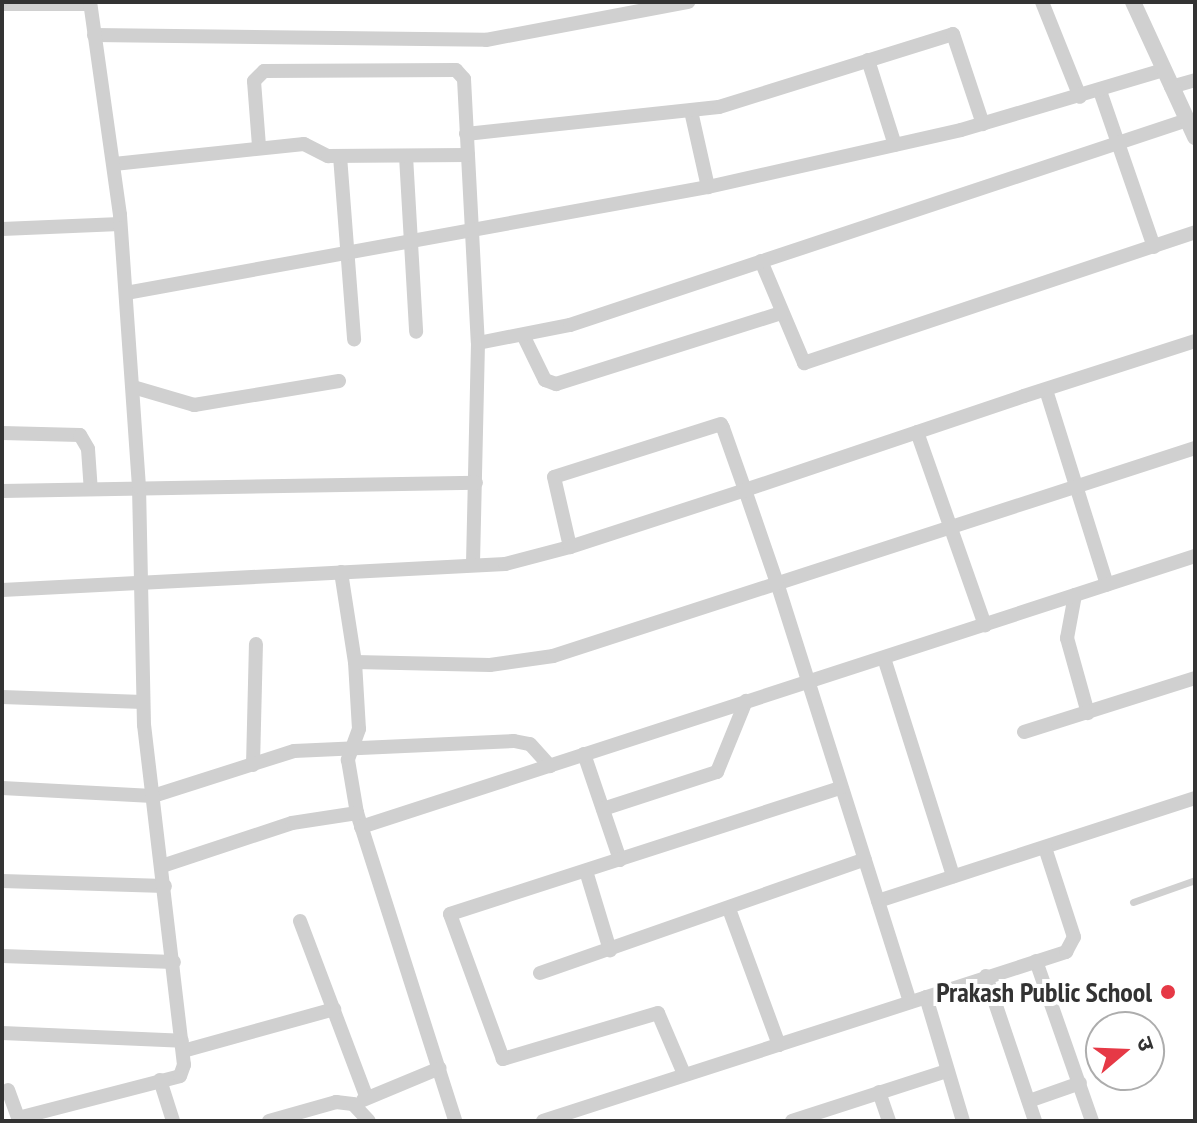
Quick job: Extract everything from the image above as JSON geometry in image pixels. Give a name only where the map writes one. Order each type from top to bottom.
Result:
[{"type":"street","points":[[1042,2],[1080,97]]},
{"type":"street","points":[[1133,2],[1195,137]]},
{"type":"street","points":[[2,4],[90,3],[120,224],[139,487],[143,702],[183,1046],[182,1074],[18,1120],[8,1090]]},
{"type":"street","points":[[94,35],[486,40],[683,3]]},
{"type":"street","points":[[466,134],[691,111],[953,34],[983,124]]},
{"type":"street","points":[[868,60],[895,145]]},
{"type":"street","points":[[259,146],[254,81],[270,70],[456,70],[464,79],[478,343],[473,564]]},
{"type":"street","points":[[126,293],[349,257],[708,187],[983,124],[1164,70]]},
{"type":"street","points":[[1171,87],[1195,80]]},
{"type":"street","points":[[1100,91],[1154,247]]},
{"type":"street","points":[[691,111],[708,187]]},
{"type":"street","points":[[478,343],[524,337],[1187,120]]},
{"type":"street","points":[[114,164],[259,146],[304,144],[340,156],[468,155]]},
{"type":"street","points":[[340,156],[354,339]]},
{"type":"street","points":[[406,156],[416,332]]},
{"type":"street","points":[[2,229],[120,224]]},
{"type":"street","points":[[761,261],[796,355],[810,362],[1195,232]]},
{"type":"street","points":[[524,337],[545,380],[556,384],[781,313]]},
{"type":"street","points":[[2,590],[518,563],[1195,341]]},
{"type":"street","points":[[133,387],[194,405],[339,381]]},
{"type":"street","points":[[1046,390],[1107,585]]},
{"type":"street","points":[[570,547],[554,477],[711,422],[723,428],[777,583],[910,1002]]},
{"type":"street","points":[[917,432],[985,625]]},
{"type":"street","points":[[2,433],[80,435],[88,449],[91,488]]},
{"type":"street","points":[[355,662],[490,665],[544,657],[1195,448]]},
{"type":"street","points":[[2,491],[476,483]]},
{"type":"street","points":[[162,866],[292,823],[359,820],[550,766],[1195,556]]},
{"type":"street","points":[[341,572],[355,662],[359,729],[350,752],[359,820],[455,1121]]},
{"type":"street","points":[[1075,595],[1067,638],[1088,713]]},
{"type":"street","points":[[253,765],[256,644]]},
{"type":"street","points":[[884,658],[953,876]]},
{"type":"street","points":[[1024,732],[1195,678]]},
{"type":"street","points":[[2,697],[143,702]]},
{"type":"street","points":[[603,809],[717,772],[746,701]]},
{"type":"street","points":[[2,788],[153,796],[294,751],[350,752],[522,741],[550,766]]},
{"type":"street","points":[[584,754],[620,860]]},
{"type":"street","points":[[684,1074],[658,1013],[508,1059],[495,1051],[450,914],[841,788]]},
{"type":"street","points":[[878,901],[1195,798]]},
{"type":"street","points":[[552,1120],[684,1074],[1036,961],[1074,943],[1045,848]]},
{"type":"street","points":[[540,973],[865,859]]},
{"type":"street","points":[[586,871],[610,950]]},
{"type":"street","points":[[2,881],[165,886]]},
{"type":"street","points":[[729,909],[779,1045]]},
{"type":"street","points":[[300,921],[334,1009],[369,1121]]},
{"type":"street","points":[[2,956],[174,962]]},
{"type":"street","points":[[1036,961],[1092,1121]]},
{"type":"street","points":[[986,976],[1035,1121]]},
{"type":"street","points":[[926,997],[963,1121]]},
{"type":"street","points":[[2,1033],[183,1046],[334,1009]]},
{"type":"street","points":[[269,1121],[336,1102],[362,1101],[440,1068]]},
{"type":"street","points":[[799,1120],[947,1071]]},
{"type":"street","points":[[160,1080],[173,1121]]},
{"type":"street","points":[[1029,1101],[1080,1083]]},
{"type":"street","points":[[879,1092],[889,1121]]},
{"type":"lane","points":[[1133,902],[1195,880]]},
{"type":"place","name":"Prakash Public School","points":[[1168,992]]}]
